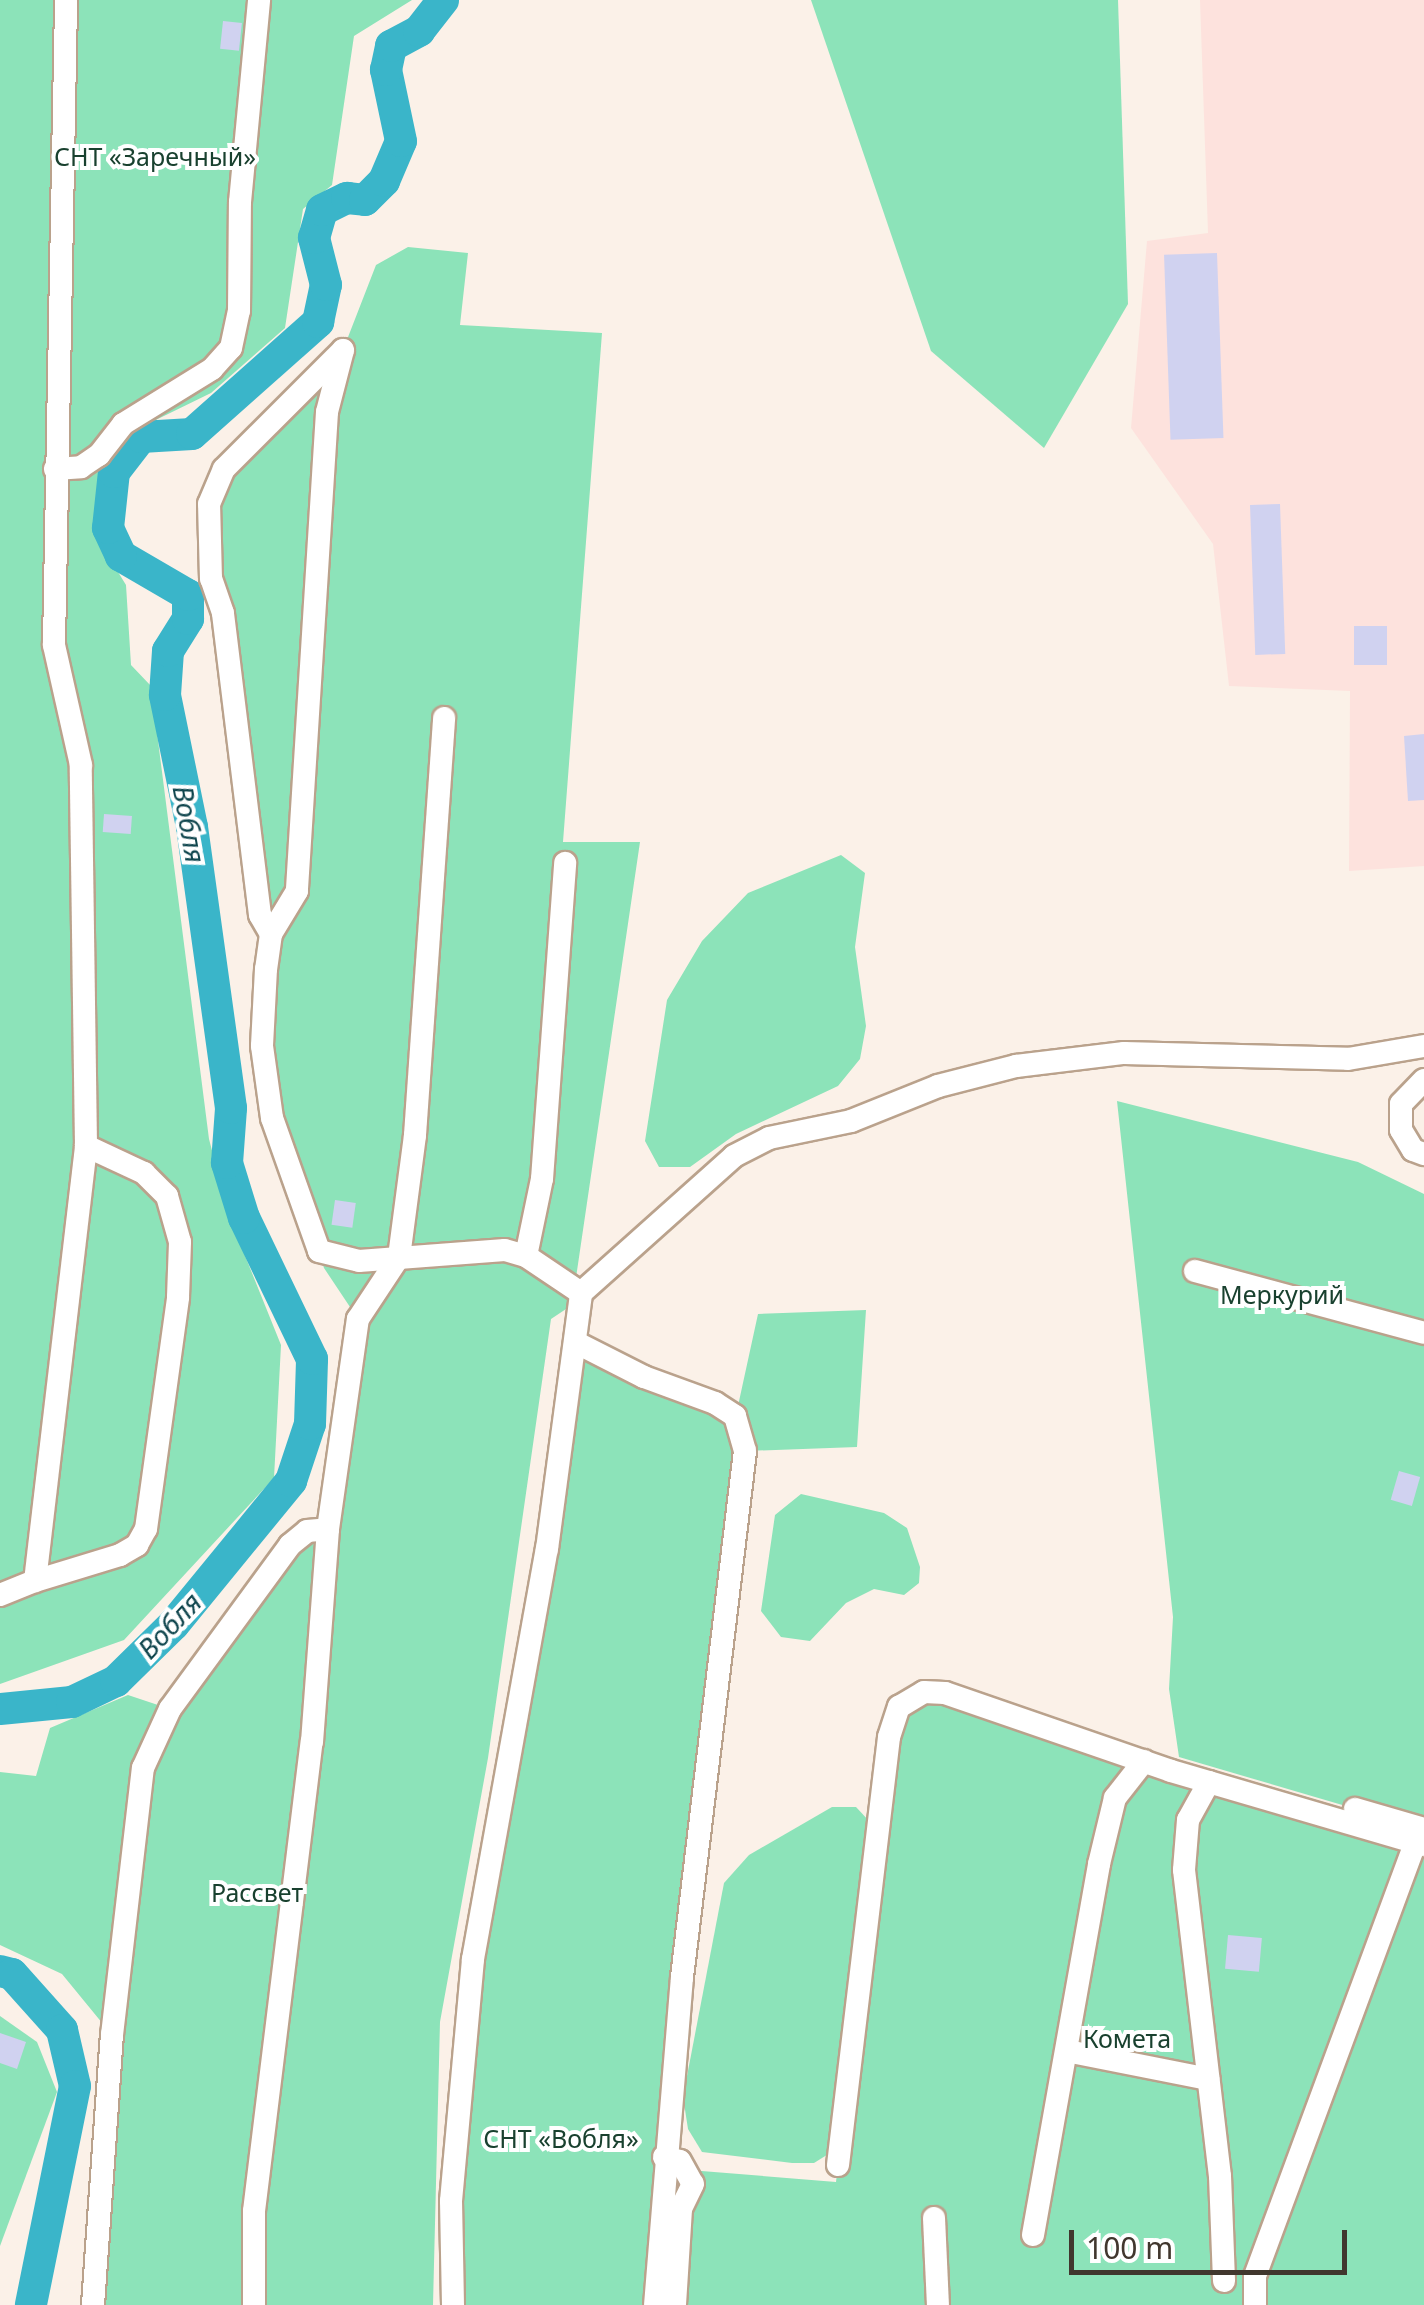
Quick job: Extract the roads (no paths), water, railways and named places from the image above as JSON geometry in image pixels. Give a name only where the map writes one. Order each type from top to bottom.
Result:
[{"type":"street","points":[[35,1581],[86,1146],[81,765],[54,645],[66,0]]},
{"type":"street","points":[[55,469],[80,467],[99,455],[123,424],[212,369],[231,348],[240,311],[240,202],[259,0]]},
{"type":"street","points":[[271,934],[260,915],[223,613],[211,580],[210,504],[224,469],[343,350],[327,412],[298,891],[271,934],[262,1046],[272,1118],[293,1190],[319,1251],[359,1261],[505,1250],[526,1256],[581,1293]]},
{"type":"street","points":[[254,2305],[254,2211],[312,1742],[328,1529],[358,1319],[399,1257],[414,1134],[444,718]]},
{"type":"street","points":[[526,1256],[542,1179],[565,863]]},
{"type":"street","points":[[453,2305],[450,2201],[473,1959],[547,1549],[581,1293],[734,1156],[770,1138],[851,1121],[938,1086],[1016,1066],[1124,1053],[1348,1060],[1424,1046]]},
{"type":"street","points":[[1424,1080],[1402,1104],[1401,1130],[1412,1150],[1424,1154]]},
{"type":"street","points":[[0,1594],[120,1554],[138,1545],[146,1529],[178,1297],[180,1242],[167,1196],[144,1174],[86,1146]]},
{"type":"street","points":[[1195,1271],[1424,1333]]},
{"type":"street","points":[[575,1342],[644,1378],[715,1402],[736,1416],[743,1434],[664,2156],[655,2305]]},
{"type":"street","points":[[92,2305],[112,2036],[146,1756],[170,1709],[290,1545],[307,1531],[328,1529]]},
{"type":"street","points":[[838,2165],[889,1737],[899,1707],[924,1692],[945,1693],[1209,1782],[1421,1839]]},
{"type":"street","points":[[1034,2234],[1115,1798],[1144,1761]]},
{"type":"street","points":[[1244,1778],[1421,1839]]},
{"type":"street","points":[[1209,1782],[1188,1820],[1184,1870],[1208,2079],[1224,2281]]},
{"type":"street","points":[[1255,2305],[1255,2276],[1421,1839]]},
{"type":"street","points":[[1067,2052],[1208,2079]]},
{"type":"street","points":[[664,2156],[690,2170],[692,2184],[681,2209],[675,2305]]},
{"type":"street","points":[[934,2218],[938,2305]]},
{"type":"waterway","name":"Вобля","points":[[0,1709],[72,1702],[116,1681],[174,1624],[291,1481],[310,1424],[312,1359],[244,1218],[227,1163],[231,1108],[192,827],[165,695],[168,651],[188,619],[188,595],[121,556],[108,528],[114,472],[141,437],[192,434],[318,322],[326,285],[314,238],[322,210],[347,198],[365,200],[384,181],[401,141],[386,70],[391,46],[419,31],[443,0]]},
{"type":"waterway","name":"Вобля","points":[[0,1971],[12,1974],[62,2030],[75,2086],[31,2305]]},
{"type":"park label","name":"СНТ «Заречный»","points":[[155,156]]},
{"type":"park label","name":"Меркурий","points":[[1282,1294]]},
{"type":"park label","name":"Рассвет","points":[[257,1892]]},
{"type":"park label","name":"Комета","points":[[1127,2038]]},
{"type":"park label","name":"СНТ «Вобля»","points":[[561,2138]]}]
